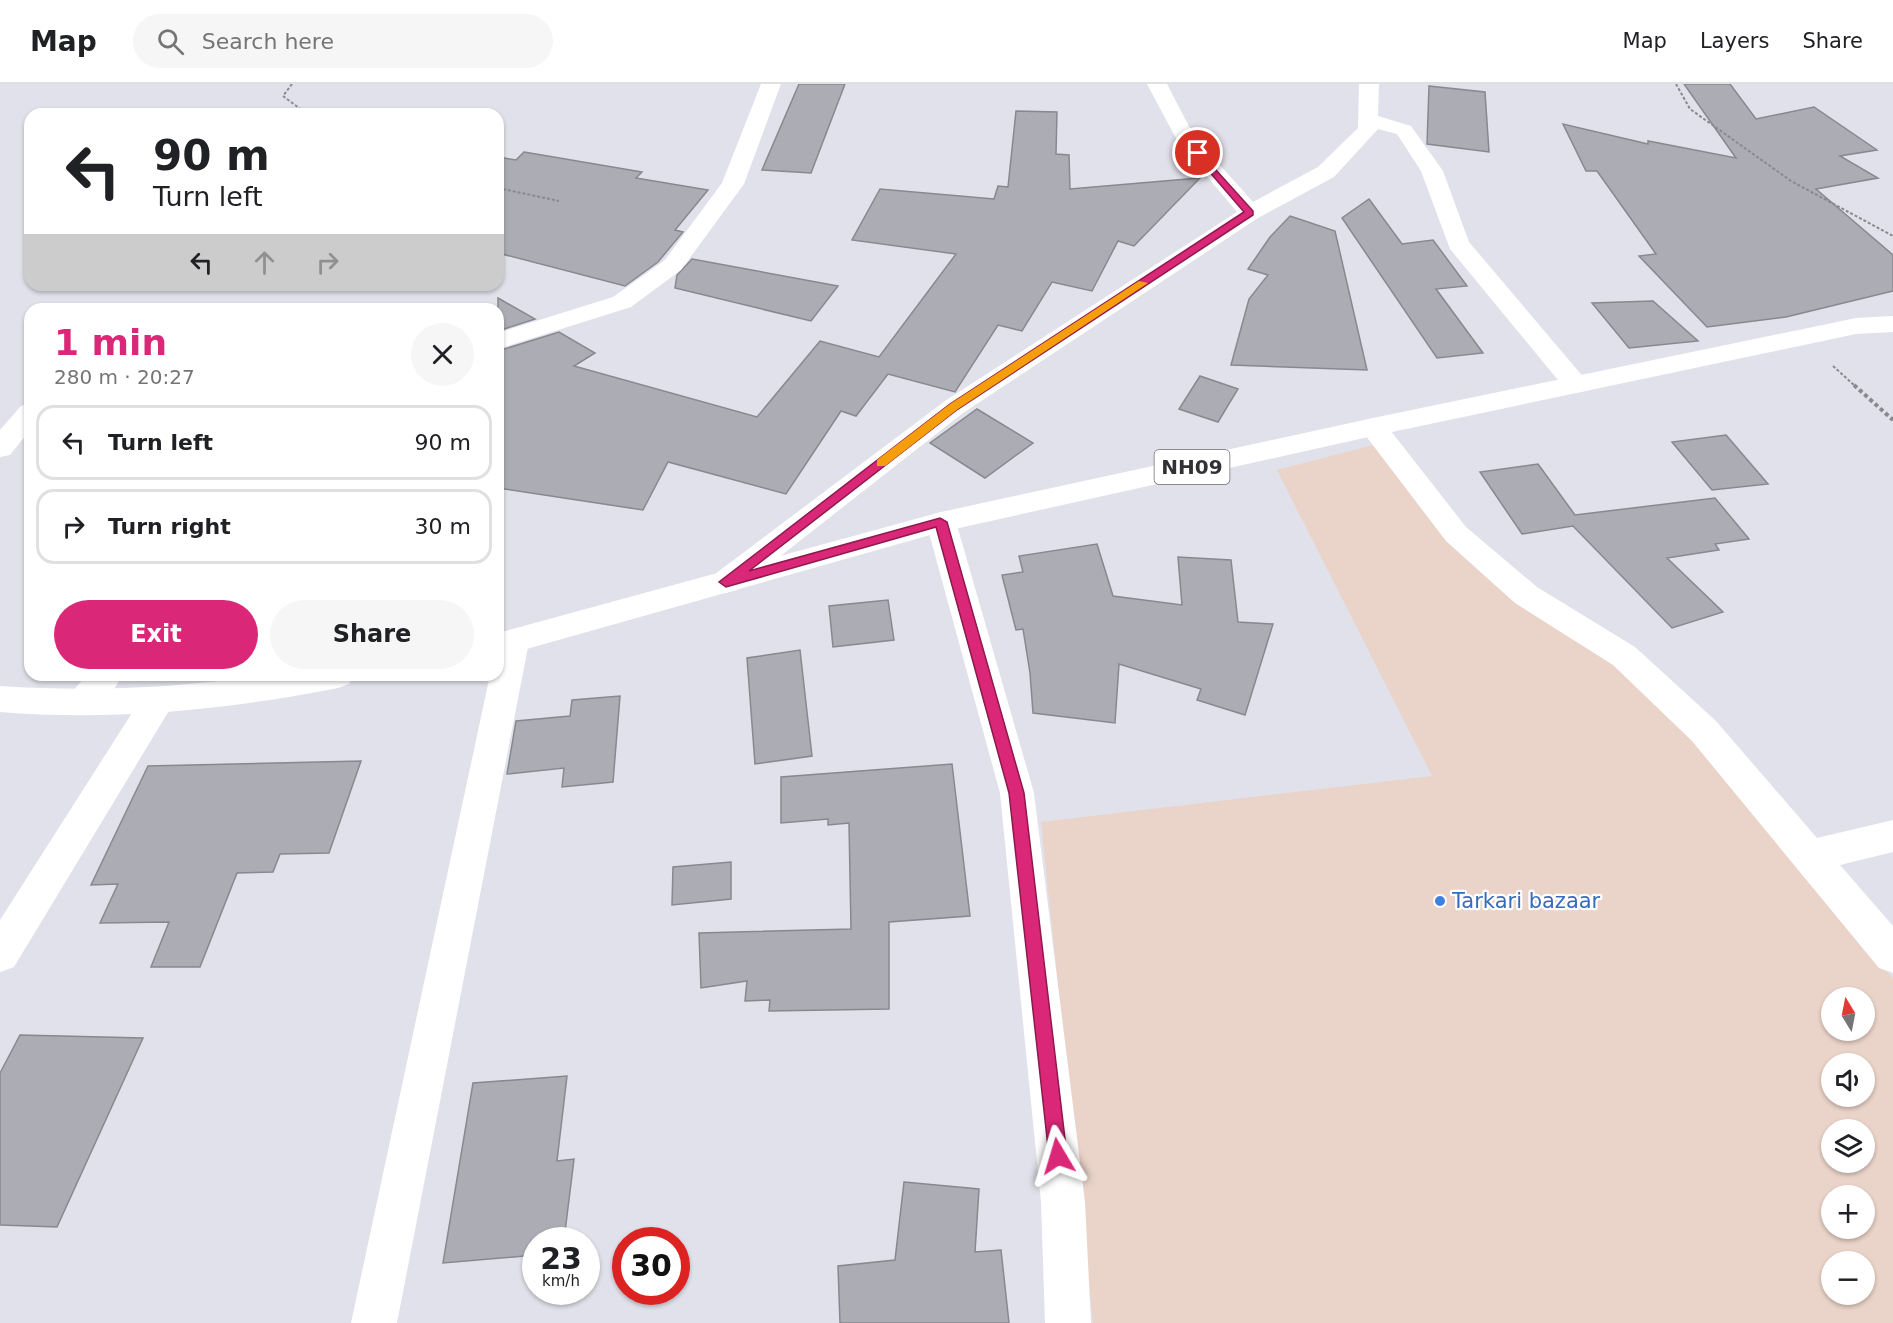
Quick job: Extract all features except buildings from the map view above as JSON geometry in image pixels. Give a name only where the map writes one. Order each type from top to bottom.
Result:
[{"type":"street","points":[[504,339],[622,302],[673,265],[733,184],[771,84]]},
{"type":"street","points":[[1156,84],[1185,138],[1250,213]]},
{"type":"street","points":[[726,582],[954,407],[1250,213],[1326,172],[1368,129],[1369,84]]},
{"type":"street","points":[[1368,118],[1404,130],[1432,171],[1458,244],[1576,385]]},
{"type":"street","name":"NH09","points":[[505,644],[940,522],[1373,427],[1856,326],[1893,324]]},
{"type":"street","points":[[0,448],[24,419]]},
{"type":"street","points":[[1373,427],[1456,534],[1526,595],[1624,657],[1704,731],[1893,955]]},
{"type":"street","points":[[940,522],[1017,793],[1063,1202],[1068,1323]]},
{"type":"street","points":[[82,703],[101,681]]},
{"type":"street","points":[[0,699],[82,703],[158,700],[269,689],[308,681]]},
{"type":"street","points":[[374,1323],[498,681]]},
{"type":"street","points":[[0,954],[158,700]]},
{"type":"street","points":[[1810,856],[1893,836]]},
{"type":"path","points":[[292,84],[283,96],[299,108]]},
{"type":"path","points":[[1676,84],[1690,109],[1782,174],[1893,236]]},
{"type":"path","points":[[504,189],[559,201]]},
{"type":"path","points":[[1801,338],[1893,420]]},
{"type":"shaded area","name":"Tarkari bazaar","points":[[1377,444],[1464,553],[1620,663],[1697,735],[1893,979],[1893,1323],[1093,1323],[1041,822],[1432,776],[1277,470]]},
{"type":"slow traffic","points":[[881,463],[954,407],[1143,283]]},
{"type":"place","name":"Tarkari bazaar","points":[[1440,901]]},
{"type":"route","points":[[1058,1156],[1017,793],[940,522],[726,582],[954,407],[1250,213],[1198,153]]}]
